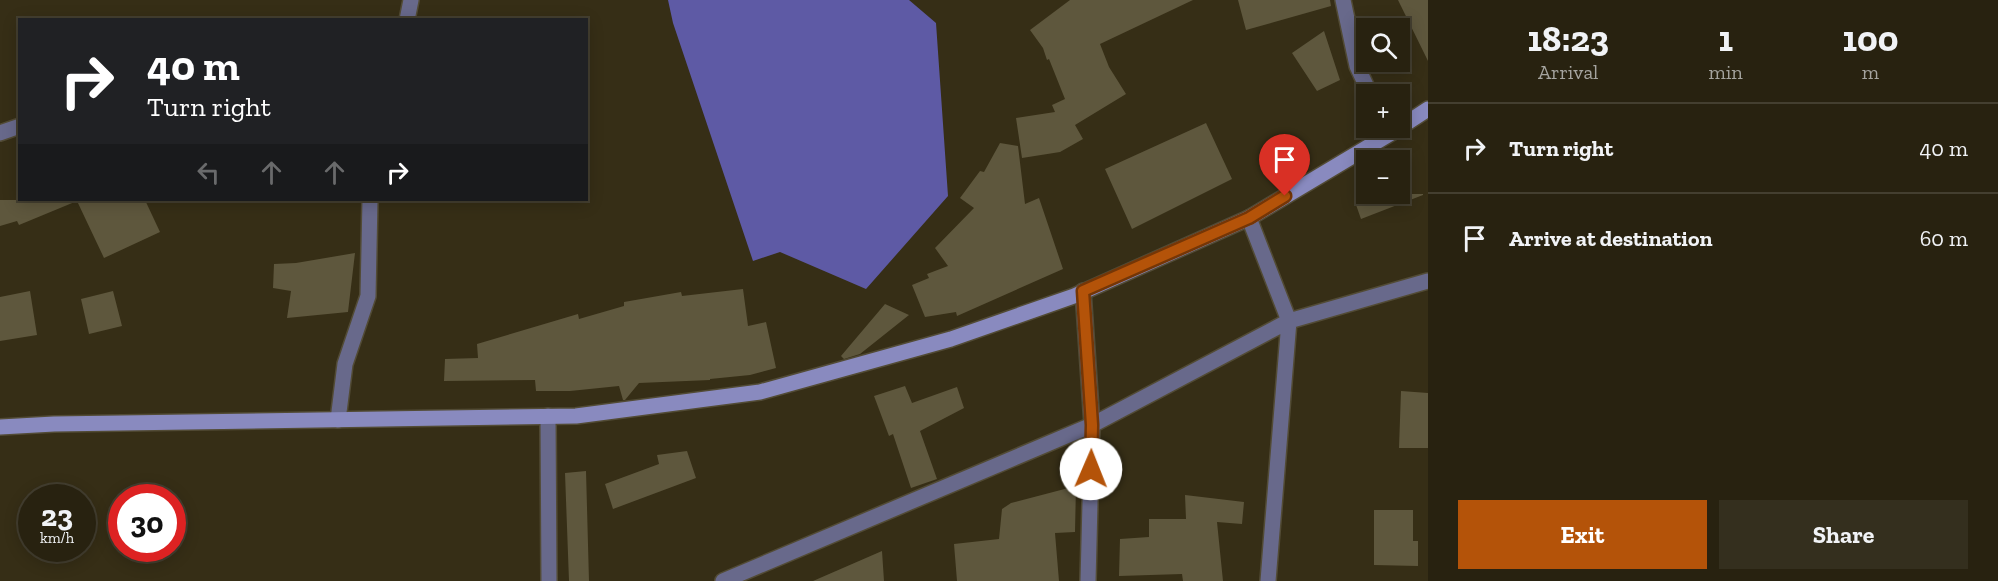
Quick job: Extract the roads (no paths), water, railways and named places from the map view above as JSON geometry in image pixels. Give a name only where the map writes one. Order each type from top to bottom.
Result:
[{"type":"main road","points":[[1410,120],[1428,109]]},
{"type":"main road","points":[[0,427],[576,416],[760,392],[951,339],[1083,291],[1249,218],[1379,138]]},
{"type":"street","points":[[404,18],[411,0]]},
{"type":"street","points":[[1343,0],[1357,66],[1365,84]]},
{"type":"street","points":[[0,133],[18,127]]},
{"type":"street","points":[[338,420],[345,364],[368,296],[370,201]]},
{"type":"street","points":[[1249,218],[1289,321],[1268,581]]},
{"type":"street","points":[[723,581],[1092,425],[1289,321],[1428,281]]},
{"type":"street","points":[[1083,291],[1092,425],[1088,581]]},
{"type":"street","points":[[548,416],[549,581]]}]
